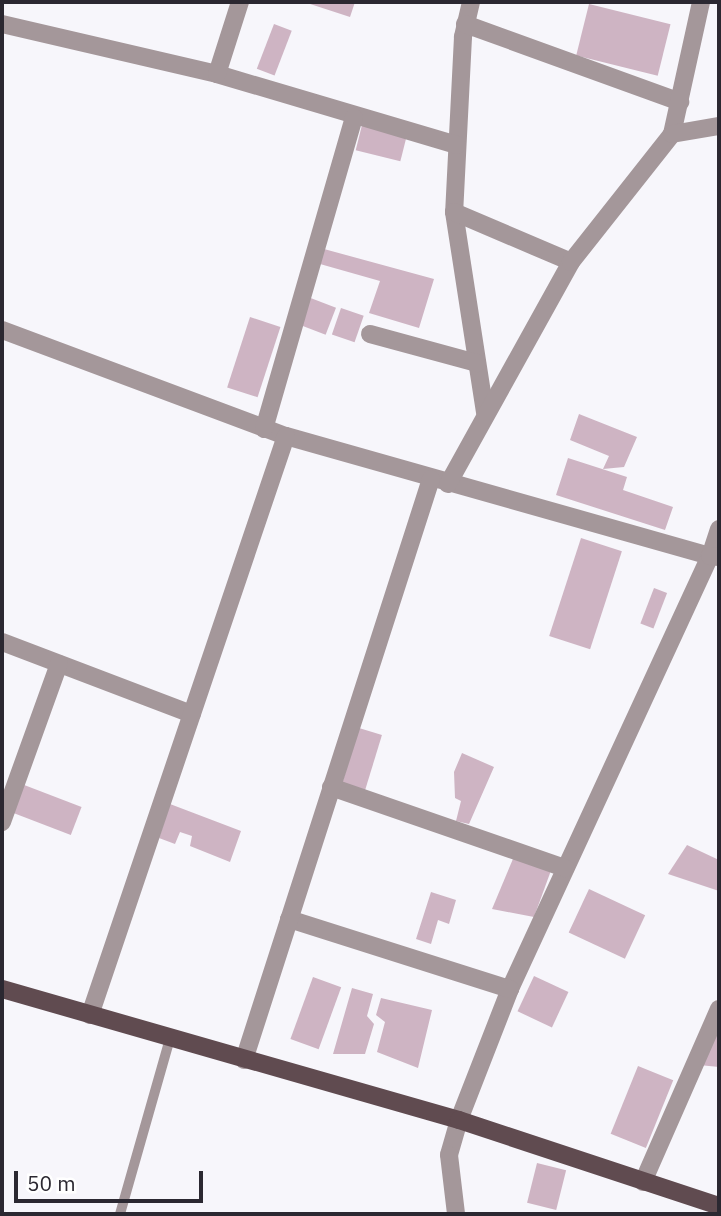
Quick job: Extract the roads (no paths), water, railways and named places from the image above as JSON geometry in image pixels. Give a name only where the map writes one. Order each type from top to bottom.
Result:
[{"type":"main road","points":[[2,989],[459,1120],[719,1206]]},
{"type":"street","points":[[217,74],[240,2]]},
{"type":"street","points":[[471,2],[466,24],[454,212],[485,413]]},
{"type":"street","points":[[448,484],[571,262],[672,134],[701,2]]},
{"type":"street","points":[[2,24],[217,74],[354,118],[457,145]]},
{"type":"street","points":[[466,24],[680,102]]},
{"type":"street","points":[[264,429],[354,118]]},
{"type":"street","points":[[672,134],[719,126]]},
{"type":"street","points":[[454,212],[571,262]]},
{"type":"street","points":[[2,330],[264,429],[448,484],[715,557]]},
{"type":"street","points":[[370,334],[477,363]]},
{"type":"street","points":[[90,1015],[286,436]]},
{"type":"street","points":[[244,1060],[431,479]]},
{"type":"street","points":[[456,1214],[449,1155],[459,1120],[510,989],[565,868],[715,557],[719,529]]},
{"type":"street","points":[[2,642],[192,714]]},
{"type":"street","points":[[2,822],[59,664]]},
{"type":"street","points":[[331,787],[565,868]]},
{"type":"street","points":[[289,919],[510,989]]},
{"type":"street","points":[[643,1182],[719,1009]]},
{"type":"lane","points":[[120,1214],[170,1038]]}]
